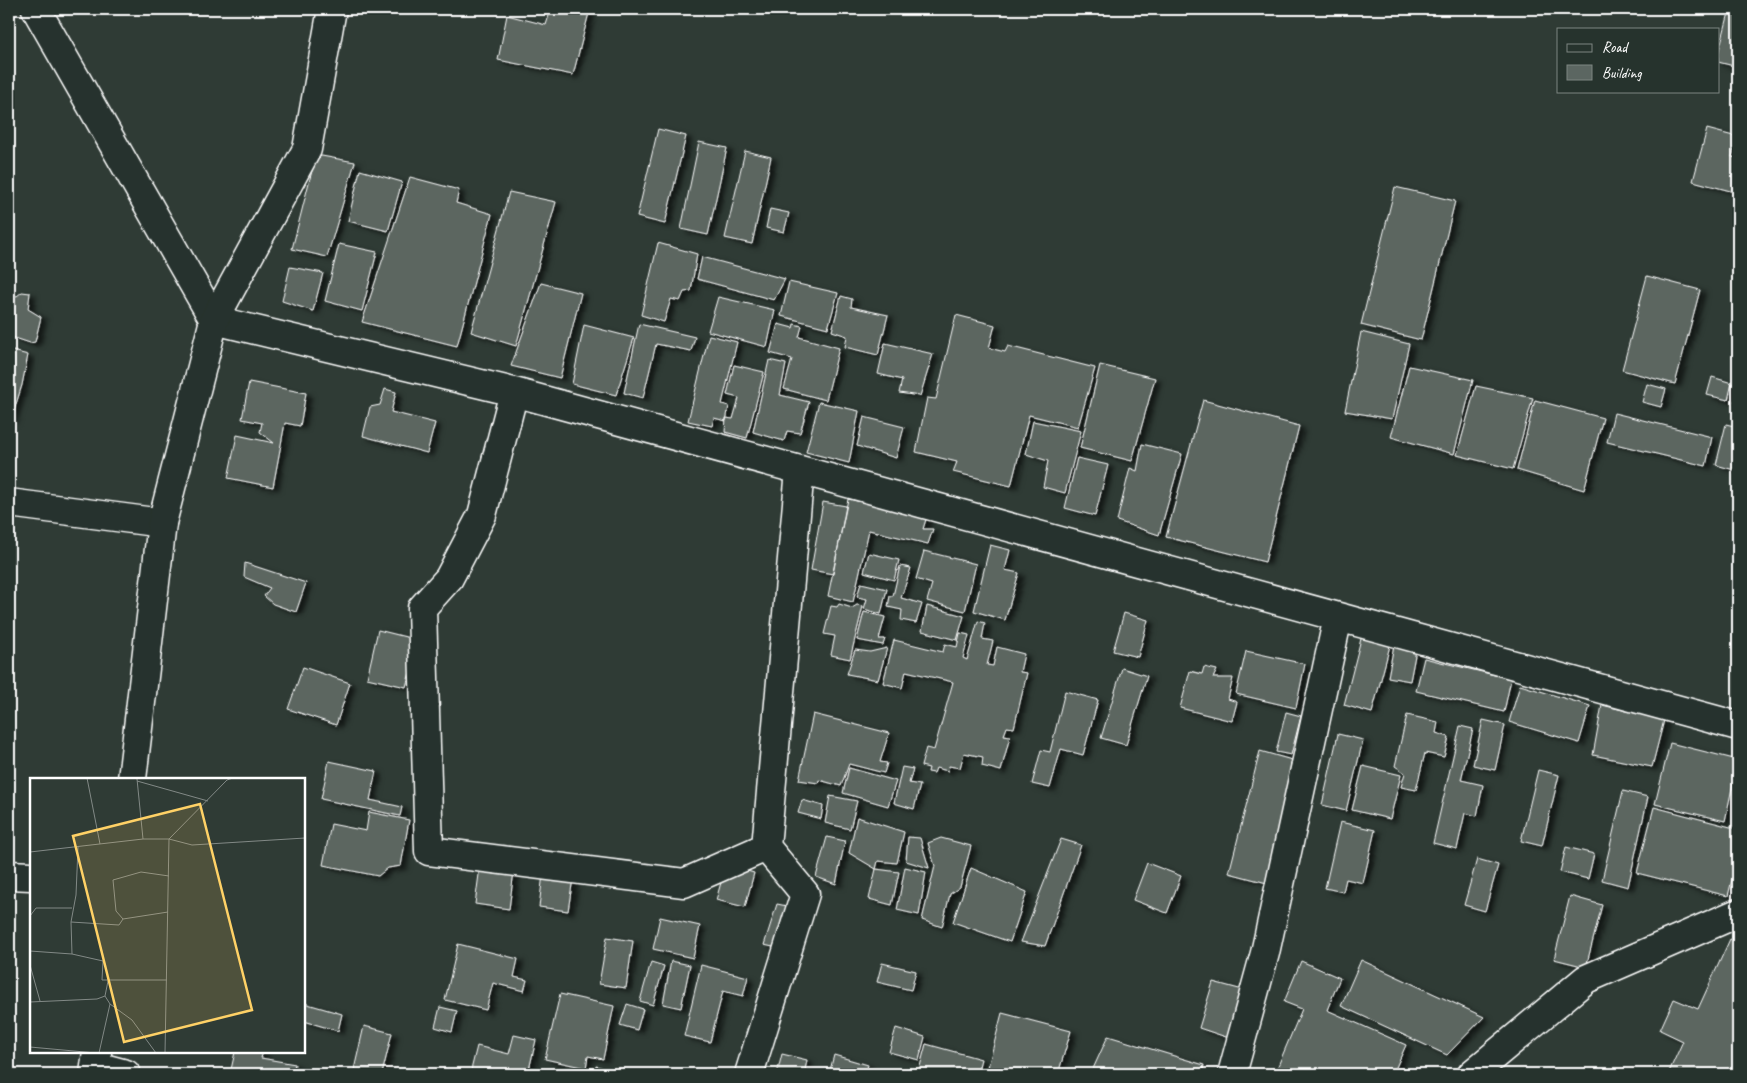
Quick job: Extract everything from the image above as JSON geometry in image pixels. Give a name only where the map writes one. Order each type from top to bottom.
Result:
[{"type":"street","points":[[36,9],[214,320],[514,392],[1738,726]]},
{"type":"street","points":[[132,778],[162,523],[214,320],[306,149],[332,9]]},
{"type":"street","points":[[514,392],[482,515],[449,578],[422,608],[429,851],[684,883],[766,846]]},
{"type":"street","points":[[749,1074],[804,894],[766,846],[800,470]]},
{"type":"street","points":[[9,503],[162,523]]},
{"type":"street","points":[[1232,1074],[1265,953],[1338,617]]},
{"type":"street","points":[[9,875],[30,876]]},
{"type":"street","points":[[1472,1074],[1586,979],[1738,913]]},
{"type":"street","points":[[96,1064],[126,1074]]},
{"type":"building","points":[[551,9],[590,9],[573,75],[498,60],[507,15],[546,25]]},
{"type":"building","points":[[1730,9],[1738,9],[1738,67],[1720,62],[1720,46]]},
{"type":"building","points":[[658,129],[686,136],[665,224],[637,217]]},
{"type":"building","points":[[1707,129],[1737,137],[1732,157],[1738,158],[1738,193],[1693,181]]},
{"type":"building","points":[[699,142],[727,148],[708,235],[681,229]]},
{"type":"building","points":[[745,151],[771,157],[752,244],[725,238]]},
{"type":"building","points":[[316,155],[355,162],[327,257],[292,249]]},
{"type":"building","points":[[360,170],[402,182],[388,231],[348,221]]},
{"type":"building","points":[[410,177],[459,190],[456,203],[492,214],[457,346],[362,322]]},
{"type":"building","points":[[1395,187],[1455,201],[1421,340],[1361,325]]},
{"type":"building","points":[[509,192],[556,202],[516,346],[471,332]]},
{"type":"building","points":[[770,209],[789,213],[784,232],[766,228]]},
{"type":"building","points":[[658,243],[697,254],[691,291],[684,292],[680,301],[671,299],[664,322],[641,315]]},
{"type":"building","points":[[339,244],[377,252],[362,311],[325,301]]},
{"type":"building","points":[[702,257],[785,279],[774,300],[697,279]]},
{"type":"building","points":[[290,267],[323,273],[313,311],[282,301]]},
{"type":"building","points":[[1647,276],[1700,290],[1675,384],[1622,370]]},
{"type":"building","points":[[789,282],[838,293],[828,328],[781,316]]},
{"type":"building","points":[[541,283],[581,293],[560,378],[511,366]]},
{"type":"building","points":[[22,292],[30,293],[28,309],[41,317],[35,342],[30,343],[9,336],[9,294],[17,296]]},
{"type":"building","points":[[841,296],[852,299],[851,307],[888,315],[878,355],[845,347],[847,336],[832,331]]},
{"type":"building","points":[[718,297],[775,310],[767,347],[708,331]]},
{"type":"building","points":[[956,315],[995,325],[989,348],[1005,352],[1008,346],[1095,368],[1078,427],[1029,415],[1011,486],[953,472],[957,462],[916,452],[927,398],[936,399]]},
{"type":"building","points":[[639,324],[695,337],[691,351],[656,344],[643,398],[624,393]]},
{"type":"building","points":[[778,324],[793,328],[794,324],[802,326],[799,337],[839,348],[826,400],[784,389],[792,359],[770,353]]},
{"type":"building","points":[[584,325],[634,338],[616,395],[572,384]]},
{"type":"building","points":[[1361,332],[1409,344],[1392,419],[1345,411]]},
{"type":"building","points":[[709,335],[737,342],[722,404],[729,406],[726,421],[714,418],[712,426],[688,421]]},
{"type":"building","points":[[885,343],[933,354],[920,396],[899,393],[902,380],[878,374]]},
{"type":"building","points":[[9,350],[28,355],[22,385],[11,420],[9,419]]},
{"type":"building","points":[[769,360],[786,364],[780,395],[809,402],[800,433],[787,431],[784,441],[753,432]]},
{"type":"building","points":[[734,365],[764,372],[747,438],[725,432],[726,418],[733,419],[739,398],[727,395]]},
{"type":"building","points":[[1100,365],[1155,378],[1132,461],[1080,448]]},
{"type":"building","points":[[1409,366],[1473,380],[1454,454],[1391,437]]},
{"type":"building","points":[[1712,377],[1732,383],[1728,400],[1707,395]]},
{"type":"building","points":[[249,382],[306,393],[300,426],[285,423],[273,487],[228,478],[237,435],[274,443],[260,432],[262,423],[242,419]]},
{"type":"building","points":[[1647,384],[1666,389],[1661,407],[1642,402]]},
{"type":"building","points":[[1476,386],[1533,398],[1513,469],[1457,455]]},
{"type":"building","points":[[1738,388],[1738,403],[1735,402]]},
{"type":"building","points":[[385,389],[396,392],[391,412],[435,423],[427,453],[363,436],[370,407],[380,405]]},
{"type":"building","points":[[1203,400],[1299,426],[1265,562],[1166,537]]},
{"type":"building","points":[[1535,400],[1603,418],[1584,490],[1517,470]]},
{"type":"building","points":[[819,402],[859,411],[849,463],[806,452]]},
{"type":"building","points":[[1614,413],[1712,437],[1706,466],[1607,442]]},
{"type":"building","points":[[864,417],[904,427],[896,458],[857,446]]},
{"type":"building","points":[[1033,421],[1081,431],[1065,493],[1043,487],[1048,461],[1026,454]]},
{"type":"building","points":[[1726,424],[1738,427],[1738,471],[1716,465]]},
{"type":"building","points":[[1142,444],[1182,454],[1159,535],[1117,521],[1130,468],[1137,471]]},
{"type":"building","points":[[1077,458],[1108,465],[1095,516],[1065,508]]},
{"type":"building","points":[[848,499],[927,516],[923,529],[933,529],[928,544],[869,530],[853,602],[828,596]]},
{"type":"building","points":[[823,502],[846,506],[833,574],[811,570]]},
{"type":"building","points":[[990,545],[1010,550],[1005,570],[1019,573],[1005,620],[974,611]]},
{"type":"building","points":[[924,551],[976,564],[965,611],[927,601],[932,584],[916,579]]},
{"type":"building","points":[[869,553],[899,560],[894,580],[864,572]]},
{"type":"building","points":[[245,563],[306,583],[296,612],[273,604],[264,596],[270,588],[244,577]]},
{"type":"building","points":[[900,566],[911,568],[901,598],[922,604],[916,623],[901,620],[902,610],[888,607],[890,596],[893,596]]},
{"type":"building","points":[[861,583],[887,589],[881,614],[864,609],[867,599],[857,597]]},
{"type":"building","points":[[839,604],[852,608],[857,605],[863,606],[850,659],[831,655],[835,636],[824,634],[831,606],[837,607]]},
{"type":"building","points":[[927,606],[964,616],[957,640],[922,631]]},
{"type":"building","points":[[864,612],[885,617],[879,639],[885,639],[883,645],[857,640]]},
{"type":"building","points":[[1124,613],[1148,620],[1138,657],[1113,651]]},
{"type":"building","points":[[978,621],[985,623],[982,639],[993,641],[987,665],[993,666],[997,647],[1024,654],[1020,672],[1027,673],[1014,728],[1007,727],[1004,735],[1010,736],[1001,771],[982,766],[983,757],[964,753],[960,768],[949,766],[948,771],[936,768],[934,773],[928,772],[929,768],[921,766],[926,748],[934,750],[953,682],[906,671],[902,688],[883,683],[894,640],[943,652],[945,644],[957,647],[960,633],[969,635],[963,658],[967,660]]},
{"type":"building","points":[[378,630],[418,640],[406,687],[367,678]]},
{"type":"building","points":[[1363,631],[1392,638],[1372,713],[1344,705]]},
{"type":"building","points":[[1394,645],[1416,650],[1410,681],[1388,677]]},
{"type":"building","points":[[887,648],[878,680],[847,674],[855,650],[870,652]]},
{"type":"building","points":[[1246,651],[1305,664],[1296,708],[1236,694]]},
{"type":"building","points":[[1424,658],[1511,679],[1504,712],[1416,691]]},
{"type":"building","points":[[303,667],[350,683],[336,725],[288,709]]},
{"type":"building","points":[[1204,667],[1217,670],[1213,678],[1233,678],[1228,699],[1237,702],[1232,721],[1180,708],[1190,671],[1202,674]]},
{"type":"building","points":[[1122,668],[1147,676],[1126,745],[1101,738]]},
{"type":"building","points":[[1520,685],[1590,706],[1579,743],[1509,722]]},
{"type":"building","points":[[1065,691],[1098,700],[1083,755],[1061,749],[1050,788],[1032,784],[1041,750],[1050,752]]},
{"type":"building","points":[[1602,705],[1664,720],[1652,767],[1593,755]]},
{"type":"building","points":[[1286,712],[1301,716],[1291,755],[1276,752]]},
{"type":"building","points":[[813,714],[889,733],[880,762],[887,763],[884,773],[849,764],[841,786],[819,780],[818,783],[799,780]]},
{"type":"building","points":[[1407,715],[1438,722],[1436,733],[1449,737],[1444,757],[1425,753],[1416,790],[1401,787],[1405,773],[1395,766]]},
{"type":"building","points":[[1483,720],[1505,725],[1495,770],[1473,765]]},
{"type":"building","points":[[1460,726],[1473,729],[1461,780],[1483,785],[1477,816],[1465,813],[1457,849],[1433,843]]},
{"type":"building","points":[[1338,734],[1363,740],[1346,811],[1322,805]]},
{"type":"building","points":[[1670,743],[1738,760],[1725,821],[1655,804]]},
{"type":"building","points":[[1260,751],[1299,762],[1267,883],[1229,873]]},
{"type":"building","points":[[329,761],[376,771],[370,800],[402,807],[400,816],[321,799]]},
{"type":"building","points":[[1363,766],[1401,775],[1390,819],[1352,810]]},
{"type":"building","points":[[902,767],[913,769],[909,783],[920,785],[914,809],[894,803]]},
{"type":"building","points":[[849,768],[896,781],[888,806],[843,793]]},
{"type":"building","points":[[1538,770],[1559,775],[1542,846],[1521,841]]},
{"type":"building","points":[[1623,791],[1648,797],[1628,887],[1602,880]]},
{"type":"building","points":[[830,796],[857,801],[850,829],[825,823]]},
{"type":"building","points":[[802,800],[823,806],[821,819],[798,813]]},
{"type":"building","points":[[1654,807],[1738,829],[1738,855],[1728,896],[1637,873]]},
{"type":"building","points":[[369,812],[409,820],[401,866],[388,868],[378,876],[323,865],[331,824],[366,831]]},
{"type":"building","points":[[857,817],[904,832],[897,863],[878,861],[876,869],[849,853]]},
{"type":"building","points":[[1340,822],[1375,830],[1363,883],[1346,879],[1343,892],[1325,888]]},
{"type":"building","points":[[827,837],[845,841],[836,884],[816,877]]},
{"type":"building","points":[[908,837],[920,838],[929,868],[906,861]]},
{"type":"building","points":[[941,838],[971,846],[960,887],[950,894],[942,927],[922,920],[935,866],[928,843]]},
{"type":"building","points":[[1061,839],[1081,845],[1045,946],[1021,942]]},
{"type":"building","points":[[1566,847],[1594,854],[1588,879],[1560,872]]},
{"type":"building","points":[[1477,859],[1498,865],[1485,911],[1464,905]]},
{"type":"building","points":[[1147,863],[1181,876],[1167,913],[1133,900]]},
{"type":"building","points":[[480,867],[514,871],[509,909],[475,904]]},
{"type":"building","points":[[905,867],[926,872],[919,915],[897,910]]},
{"type":"building","points":[[971,868],[1027,892],[1010,942],[953,922]]},
{"type":"building","points":[[740,869],[754,873],[745,907],[716,900],[722,879]]},
{"type":"building","points":[[876,869],[899,872],[892,905],[869,899]]},
{"type":"building","points":[[543,874],[573,878],[568,911],[539,907]]},
{"type":"building","points":[[1570,896],[1602,905],[1586,967],[1554,959]]},
{"type":"building","points":[[777,904],[792,907],[782,949],[764,945]]},
{"type":"building","points":[[660,917],[700,926],[693,958],[653,949]]},
{"type":"building","points":[[607,937],[633,941],[626,988],[599,984]]},
{"type":"building","points":[[1730,939],[1738,942],[1738,1074],[1668,1074],[1683,1041],[1660,1030],[1674,999],[1698,1009]]},
{"type":"building","points":[[458,944],[518,959],[514,977],[527,980],[524,991],[493,983],[486,1010],[445,1000]]},
{"type":"building","points":[[1361,960],[1484,1017],[1447,1055],[1341,1006]]},
{"type":"building","points":[[671,961],[690,965],[681,1008],[663,1004]]},
{"type":"building","points":[[1301,961],[1340,978],[1327,1010],[1406,1045],[1393,1074],[1275,1073],[1302,1009],[1284,1002]]},
{"type":"building","points":[[651,962],[664,966],[653,1005],[640,1001]]},
{"type":"building","points":[[882,963],[916,971],[911,990],[877,982]]},
{"type":"building","points":[[701,965],[748,977],[743,996],[723,991],[710,1042],[684,1036]]},
{"type":"building","points":[[1213,982],[1243,990],[1229,1038],[1199,1028]]},
{"type":"building","points":[[560,994],[614,1006],[603,1059],[588,1056],[586,1068],[545,1059]]},
{"type":"building","points":[[305,1003],[342,1014],[338,1031],[305,1021]]},
{"type":"building","points":[[627,1004],[643,1009],[637,1030],[620,1025]]},
{"type":"building","points":[[440,1007],[457,1011],[452,1032],[435,1027]]},
{"type":"building","points":[[1002,1013],[1071,1031],[1058,1074],[999,1074],[987,1071]]},
{"type":"building","points":[[364,1026],[392,1033],[382,1074],[353,1074]]},
{"type":"building","points":[[896,1028],[925,1037],[919,1060],[889,1052]]},
{"type":"building","points":[[514,1035],[536,1040],[528,1074],[470,1074],[477,1046],[509,1054]]},
{"type":"building","points":[[1108,1036],[1204,1065],[1202,1074],[1103,1074],[1092,1071]]},
{"type":"building","points":[[926,1044],[981,1059],[977,1074],[918,1074]]},
{"type":"building","points":[[235,1053],[263,1053],[261,1058],[295,1064],[293,1074],[230,1074]]},
{"type":"building","points":[[782,1054],[807,1060],[805,1070],[822,1074],[777,1074]]},
{"type":"building","points":[[834,1055],[868,1065],[865,1074],[829,1074]]},
{"type":"building","points":[[596,1066],[629,1074],[594,1074]]}]
